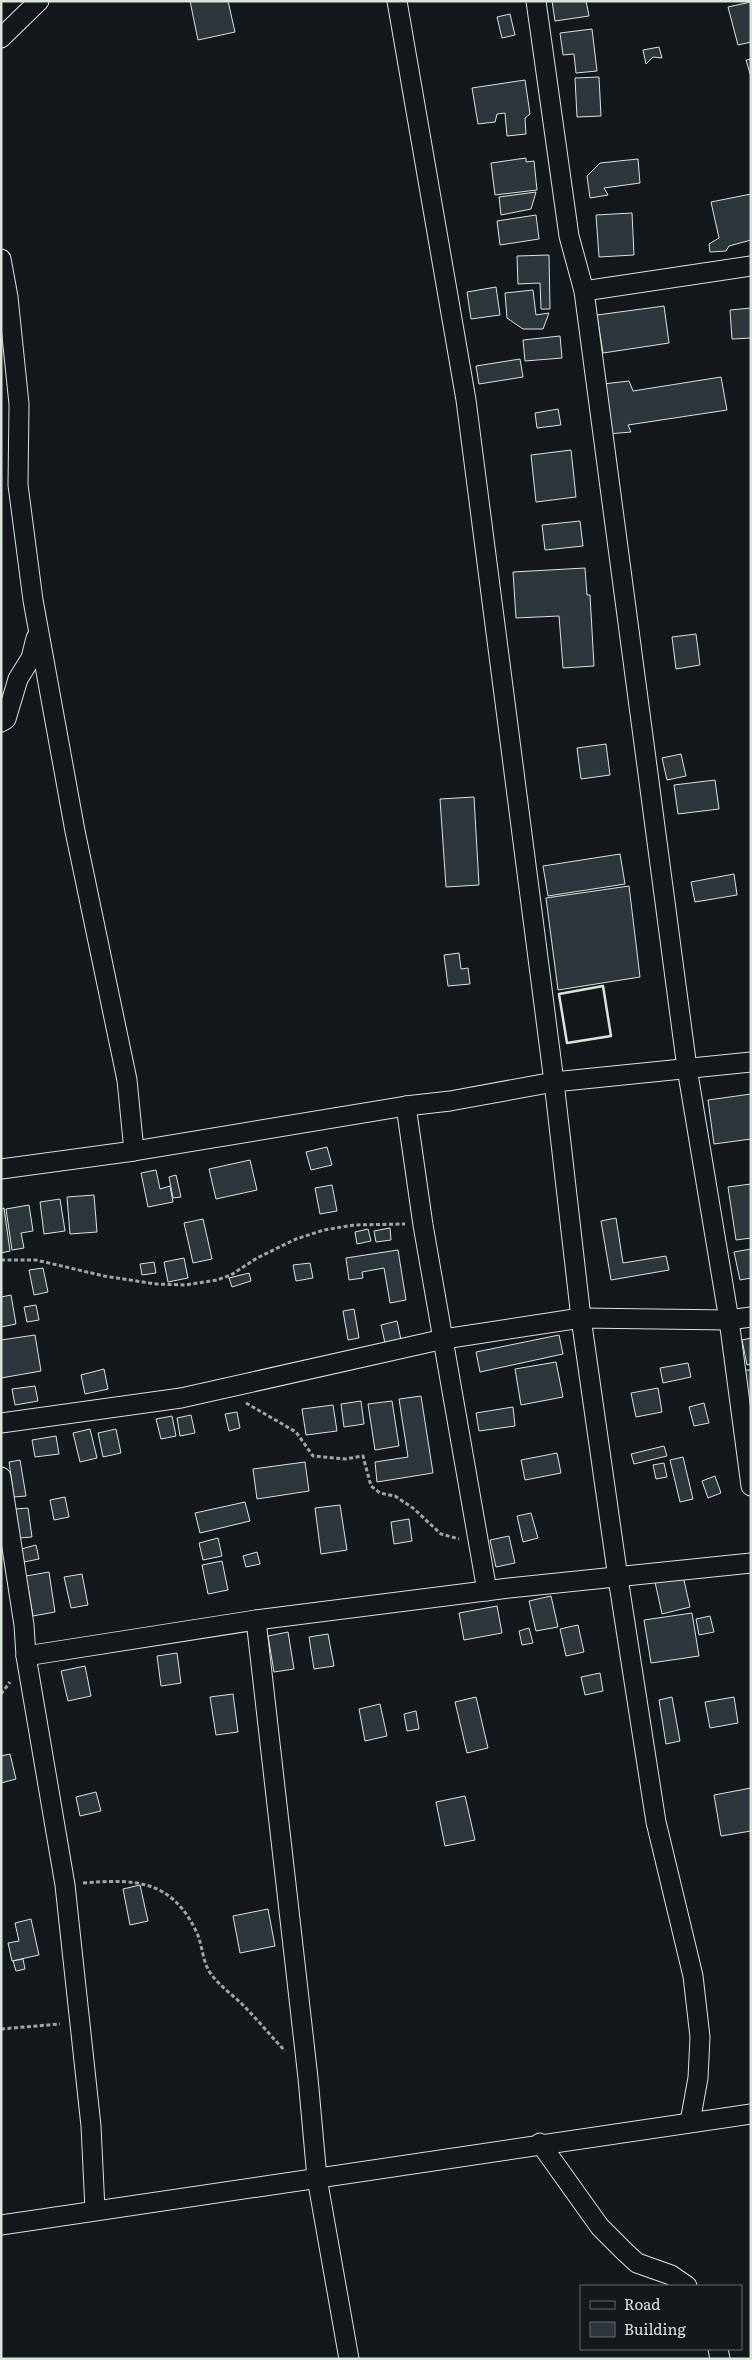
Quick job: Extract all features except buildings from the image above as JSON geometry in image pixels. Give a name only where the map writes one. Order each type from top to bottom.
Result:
[{"type":"street","points":[[1,38],[39,1]]},
{"type":"street","points":[[397,1],[466,400],[554,1082],[581,1318],[618,1578],[656,1822],[693,1976],[700,2037],[698,2078],[690,2122]]},
{"type":"street","points":[[536,1],[569,236],[584,291],[687,1068],[729,1320],[751,1486]]},
{"type":"street","points":[[1,259],[8,297],[19,404],[18,485],[37,629],[75,831],[127,1080],[134,1151]]},
{"type":"street","points":[[584,291],[751,266]]},
{"type":"street","points":[[1,722],[6,719],[18,679],[31,658],[37,629]]},
{"type":"street","points":[[1,1170],[134,1151],[406,1106],[450,1101],[554,1082],[751,1062]]},
{"type":"street","points":[[406,1106],[423,1225],[487,1591]]},
{"type":"street","points":[[1,1423],[180,1398],[444,1339],[581,1318],[729,1320],[751,1317]]},
{"type":"street","points":[[1,1477],[24,1625],[26,1656],[65,1885],[91,2126],[96,2210]]},
{"type":"street","points":[[26,1656],[256,1620],[487,1591],[751,1563]]},
{"type":"street","points":[[256,1620],[308,2078],[317,2178],[349,2359]]},
{"type":"street","points":[[1,2225],[751,2114]]},
{"type":"street","points":[[540,2144],[600,2227],[624,2252],[638,2263],[671,2275],[686,2285]]},
{"type":"path","points":[[1,1260],[36,1260],[104,1276],[156,1284],[185,1285],[217,1280],[231,1275],[257,1258],[296,1239],[324,1230],[384,1224],[423,1225]]},
{"type":"path","points":[[241,1400],[255,1410],[296,1432],[313,1456],[345,1459],[363,1456],[371,1486],[380,1493],[395,1496],[413,1508],[441,1534],[453,1539],[479,1539]]},
{"type":"path","points":[[65,1885],[135,1881],[152,1886],[173,1900],[187,1914],[197,1932],[207,1968],[212,1976],[242,2004],[308,2078]]},
{"type":"path","points":[[1,2028],[80,2022]]},
{"type":"wall","points":[[603,986],[611,1036],[567,1043],[559,994],[603,986]]}]
